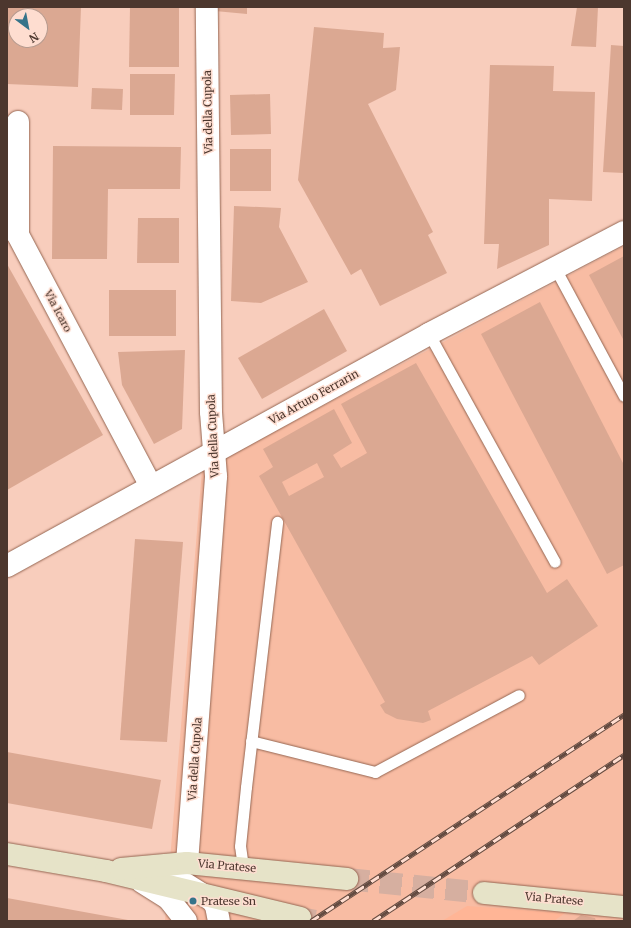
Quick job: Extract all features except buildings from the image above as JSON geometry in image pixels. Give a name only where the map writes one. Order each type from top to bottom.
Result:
[{"type":"main road","name":"Via Pratese","points":[[7,854],[106,871],[298,917],[282,917],[270,921]]},
{"type":"main road","name":"Via Pratese","points":[[106,871],[187,863],[242,867],[347,879]]},
{"type":"main road","name":"Via Pratese","points":[[484,893],[624,907]]},
{"type":"street","name":"Via della Cupola","points":[[187,863],[216,450],[211,412],[207,7]]},
{"type":"street","name":"Via Icaro","points":[[18,122],[18,236],[151,486]]},
{"type":"street","name":"Via Arturo Ferrarin","points":[[7,566],[428,334],[624,232]]},
{"type":"street","points":[[157,866],[207,896],[216,906],[219,921]]},
{"type":"street","points":[[136,878],[168,898],[186,921]]},
{"type":"lane","points":[[555,268],[624,396]]},
{"type":"lane","points":[[428,334],[555,562]]},
{"type":"lane","points":[[242,867],[240,846],[251,741],[278,522]]},
{"type":"lane","points":[[251,741],[375,772],[520,695]]},
{"type":"shaded area","points":[[624,246],[624,921],[165,921],[202,470]]},
{"type":"shaded area","points":[[467,906],[565,913],[554,921],[442,921]]},
{"type":"tunnel","points":[[347,879],[484,893]]},
{"type":"tunnel","points":[[300,918],[315,921]]},
{"type":"railway","points":[[311,921],[624,715]]},
{"type":"railway","points":[[373,921],[624,755]]},
{"type":"place","name":"Pratese Sn","points":[[193,901]]}]
